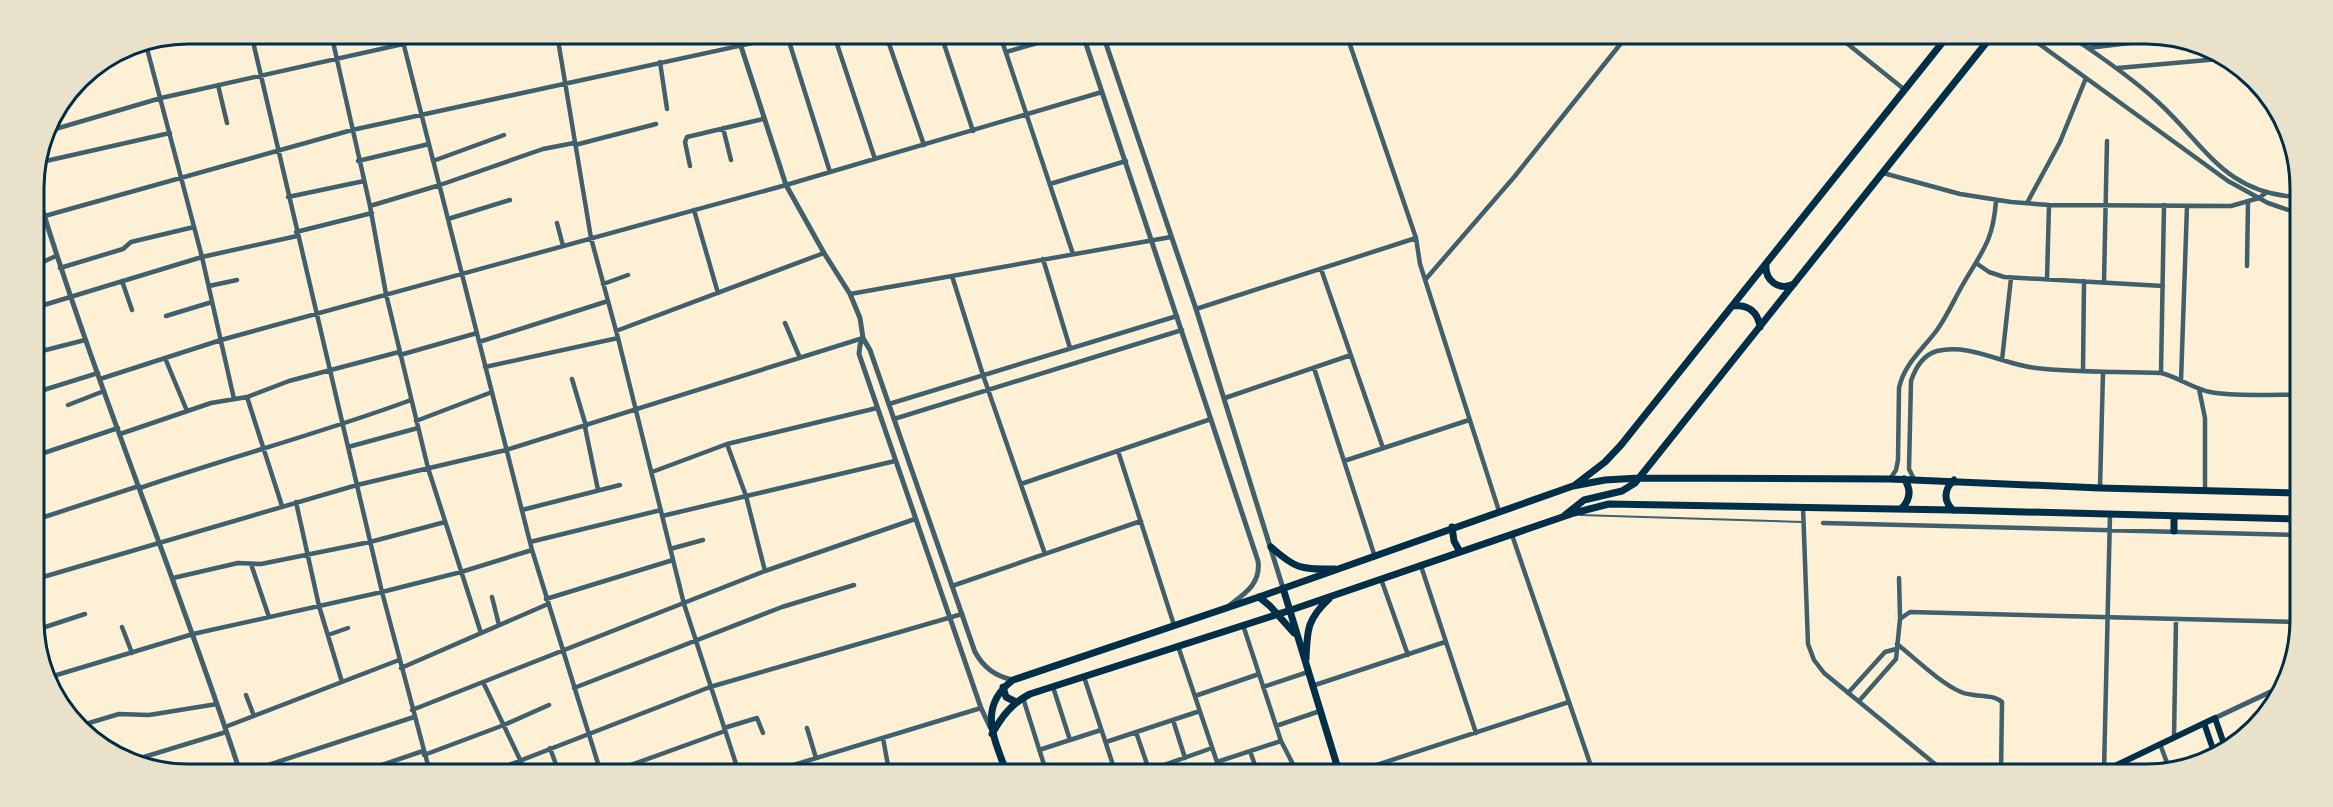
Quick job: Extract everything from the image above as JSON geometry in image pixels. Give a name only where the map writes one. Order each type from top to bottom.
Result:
[{"type":"main road","points":[[1573,486],[1614,454],[1941,44]]},
{"type":"main road","points":[[1561,518],[1584,500],[1622,491],[1639,478],[1985,44]]},
{"type":"main road","points":[[1766,265],[1767,276],[1775,284],[1786,287],[1795,283]]},
{"type":"main road","points":[[1733,306],[1749,309],[1757,316],[1760,327]]},
{"type":"main road","points":[[1003,764],[993,734],[992,708],[1003,687],[1013,680],[1375,557],[1452,527],[1573,486],[1605,480],[1639,478],[1914,479],[2205,492],[2290,493]]},
{"type":"main road","points":[[1901,509],[1909,497],[1909,488],[1904,479]]},
{"type":"main road","points":[[1953,510],[1947,504],[1946,495],[1948,487],[1954,480]]},
{"type":"main road","points":[[993,734],[1006,711],[1019,700],[1053,687],[1333,596],[1574,513],[1609,504],[2290,519]]},
{"type":"main road","points":[[2174,516],[2174,531]]},
{"type":"main road","points":[[1452,527],[1454,541],[1460,552]]},
{"type":"main road","points":[[1271,547],[1297,567],[1340,569]]},
{"type":"main road","points":[[1284,588],[1336,763]]},
{"type":"main road","points":[[1307,668],[1308,629],[1318,609],[1333,596]]},
{"type":"main road","points":[[1259,597],[1298,637]]},
{"type":"main road","points":[[1003,687],[1006,698],[1019,700]]},
{"type":"main road","points":[[2120,763],[2215,717],[2223,741]]},
{"type":"main road","points":[[2204,723],[2212,747]]},
{"type":"street","points":[[253,44],[382,592],[427,764]]},
{"type":"street","points":[[333,44],[358,161],[372,213],[386,294],[416,421],[428,468],[481,633]]},
{"type":"street","points":[[56,129],[161,98],[407,44]]},
{"type":"street","points":[[558,44],[591,238],[684,604],[736,764]]},
{"type":"street","points":[[45,217],[352,130],[745,44]]},
{"type":"street","points":[[791,44],[830,172]]},
{"type":"street","points":[[837,44],[875,159]]},
{"type":"street","points":[[889,44],[924,145]]},
{"type":"street","points":[[944,44],[973,131]]},
{"type":"street","points":[[1003,44],[1073,254]]},
{"type":"street","points":[[1006,52],[1034,44]]},
{"type":"street","points":[[1086,44],[1259,569],[1254,584],[1227,608]]},
{"type":"street","points":[[1106,44],[1196,309],[1284,588]]},
{"type":"street","points":[[1350,44],[1416,238],[1420,264],[1499,511]]},
{"type":"street","points":[[1425,280],[1515,176],[1620,44]]},
{"type":"street","points":[[1847,44],[1905,90]]},
{"type":"street","points":[[2039,44],[2213,172],[2259,198],[2290,210]]},
{"type":"street","points":[[2082,44],[2118,68],[2172,116],[2222,170],[2244,184],[2267,192],[2290,196]]},
{"type":"street","points":[[2088,48],[2121,44]]},
{"type":"street","points":[[403,45],[532,550],[598,764]]},
{"type":"street","points":[[740,45],[786,185],[850,294],[860,318],[863,338],[869,347],[975,652],[981,663],[991,672],[1013,680]]},
{"type":"street","points":[[147,49],[202,256],[234,399]]},
{"type":"street","points":[[2118,68],[2212,60]]},
{"type":"street","points":[[660,62],[667,109]]},
{"type":"street","points":[[2027,203],[2060,142],[2086,78]]},
{"type":"street","points":[[218,86],[227,123]]},
{"type":"street","points":[[44,390],[786,185],[1102,92]]},
{"type":"street","points":[[690,166],[686,138],[763,119]]},
{"type":"street","points":[[370,206],[440,185],[543,149],[575,144],[656,124]]},
{"type":"street","points":[[723,128],[731,160]]},
{"type":"street","points":[[46,161],[170,133]]},
{"type":"street","points":[[434,161],[504,135]]},
{"type":"street","points":[[2104,282],[2107,141]]},
{"type":"street","points":[[358,161],[429,144]]},
{"type":"street","points":[[1050,184],[1126,161]]},
{"type":"street","points":[[1883,172],[1960,194],[1996,201],[2049,205],[2231,206],[2259,198],[2267,192]]},
{"type":"street","points":[[288,197],[363,181]]},
{"type":"street","points":[[448,219],[510,200]]},
{"type":"street","points":[[1890,479],[1896,470],[1898,460],[1900,382],[1919,351],[1942,324],[1988,244],[1996,201]]},
{"type":"street","points":[[2247,266],[2248,202]]},
{"type":"street","points":[[2047,279],[2049,205]]},
{"type":"street","points":[[2161,373],[2164,206]]},
{"type":"street","points":[[2181,381],[2187,206]]},
{"type":"street","points":[[694,210],[718,293]]},
{"type":"street","points":[[44,305],[202,256],[372,213]]},
{"type":"street","points":[[44,214],[60,268],[173,578],[237,764]]},
{"type":"street","points":[[557,223],[563,246]]},
{"type":"street","points":[[60,268],[123,249],[131,242],[194,227]]},
{"type":"street","points":[[850,294],[1171,237]]},
{"type":"street","points":[[1196,309],[1416,238]]},
{"type":"street","points":[[616,331],[824,253]]},
{"type":"street","points":[[44,261],[56,256]]},
{"type":"street","points":[[1043,259],[1070,348]]},
{"type":"street","points":[[1976,263],[1996,275],[2011,278],[2163,286]]},
{"type":"street","points":[[1321,269],[1383,448]]},
{"type":"street","points":[[603,284],[628,275]]},
{"type":"street","points":[[952,276],[988,391],[1045,554]]},
{"type":"street","points":[[2002,360],[2011,278]]},
{"type":"street","points":[[209,286],[237,280]]},
{"type":"street","points":[[122,281],[132,310]]},
{"type":"street","points":[[2084,281],[2084,371]]},
{"type":"street","points":[[479,342],[608,301]]},
{"type":"street","points":[[166,316],[212,302]]},
{"type":"street","points":[[889,404],[1177,316]]},
{"type":"street","points":[[785,323],[800,358]]},
{"type":"street","points":[[894,419],[1182,330]]},
{"type":"street","points":[[44,453],[211,403],[247,397],[329,370],[477,333]]},
{"type":"street","points":[[485,367],[618,338]]},
{"type":"street","points":[[44,577],[159,541],[357,485],[506,450],[586,427],[863,338]]},
{"type":"street","points":[[863,338],[859,351],[877,408],[981,708],[993,734]]},
{"type":"street","points":[[44,350],[86,340]]},
{"type":"street","points":[[1914,479],[1909,469],[1909,388],[1916,369],[1925,358],[1934,352],[1946,350],[1978,353],[2036,368],[2161,373],[2199,389],[2215,393],[2290,394]]},
{"type":"street","points":[[1919,351],[1925,358]]},
{"type":"street","points":[[1225,398],[1351,355]]},
{"type":"street","points":[[165,358],[187,411]]},
{"type":"street","points":[[1314,368],[1375,557]]},
{"type":"street","points":[[2100,488],[2103,372]]},
{"type":"street","points":[[572,380],[586,427],[598,490]]},
{"type":"street","points":[[2199,389],[2205,418],[2205,492]]},
{"type":"street","points":[[68,405],[104,391]]},
{"type":"street","points":[[416,421],[492,392]]},
{"type":"street","points":[[247,397],[282,506]]},
{"type":"street","points":[[44,517],[263,447],[342,425],[411,400]]},
{"type":"street","points":[[652,472],[727,444],[877,408]]},
{"type":"street","points":[[1021,484],[1211,419]]},
{"type":"street","points":[[1344,461],[1469,420]]},
{"type":"street","points":[[348,447],[418,428]]},
{"type":"street","points":[[727,444],[746,496],[765,571]]},
{"type":"street","points":[[1118,451],[1174,626]]},
{"type":"street","points":[[530,542],[895,462]]},
{"type":"street","points":[[522,510],[620,485]]},
{"type":"street","points":[[296,502],[319,606],[342,682]]},
{"type":"street","points":[[1803,507],[1807,635],[1810,652],[1818,667],[1934,763]]},
{"type":"street","points":[[2101,763],[2110,515]]},
{"type":"street","points":[[412,710],[765,571],[915,519]]},
{"type":"street","points":[[952,586],[1141,521]]},
{"type":"street","points":[[173,578],[238,563],[261,564],[308,555],[370,542],[445,522]]},
{"type":"street","points":[[1823,523],[2290,535]]},
{"type":"street","points":[[1512,534],[1590,763]]},
{"type":"street","points":[[670,549],[703,540]]},
{"type":"street","points":[[55,676],[193,634],[382,592],[461,572],[532,550]]},
{"type":"street","points":[[401,668],[547,601],[673,560]]},
{"type":"street","points":[[251,564],[269,617]]},
{"type":"street","points":[[1421,566],[1476,732]]},
{"type":"street","points":[[1858,701],[1894,661],[1900,619],[1899,578]]},
{"type":"street","points":[[1381,579],[1408,655]]},
{"type":"street","points":[[574,688],[788,605],[854,585]]},
{"type":"street","points":[[492,597],[499,625]]},
{"type":"street","points":[[1900,619],[1904,614],[1913,611],[2290,622]]},
{"type":"street","points":[[44,627],[85,614]]},
{"type":"street","points":[[510,764],[710,687],[962,614]]},
{"type":"street","points":[[2174,738],[2176,619]]},
{"type":"street","points":[[1243,625],[1281,741],[1293,763]]},
{"type":"street","points":[[122,627],[132,652]]},
{"type":"street","points":[[328,635],[348,628]]},
{"type":"street","points":[[1312,686],[1445,642]]},
{"type":"street","points":[[1178,646],[1217,762],[1281,741]]},
{"type":"street","points":[[1848,693],[1885,652],[1897,647]]},
{"type":"street","points":[[1897,647],[1956,689],[1974,696],[1997,698],[2002,702],[2001,763]]},
{"type":"street","points":[[143,757],[226,729],[399,660]]},
{"type":"street","points":[[1263,687],[1307,668]]},
{"type":"street","points":[[1195,696],[1259,674]]},
{"type":"street","points":[[1084,677],[1113,764]]},
{"type":"street","points":[[483,682],[523,764]]},
{"type":"street","points":[[1053,687],[1070,740]]},
{"type":"street","points":[[2215,717],[2270,692]]},
{"type":"street","points":[[246,695],[254,716]]},
{"type":"street","points":[[1019,700],[1044,764]]},
{"type":"street","points":[[1381,763],[1569,702]]},
{"type":"street","points":[[88,723],[119,714],[149,715],[217,704]]},
{"type":"street","points":[[387,764],[504,725],[549,705]]},
{"type":"street","points":[[798,764],[981,708]]},
{"type":"street","points":[[1106,742],[1200,711]]},
{"type":"street","points":[[1276,726],[1320,711]]},
{"type":"street","points":[[271,764],[414,717]]},
{"type":"street","points":[[634,764],[756,718],[763,733]]},
{"type":"street","points":[[1173,720],[1185,758]]},
{"type":"street","points":[[807,728],[816,758]]},
{"type":"street","points":[[1039,750],[1101,730]]},
{"type":"street","points":[[1136,732],[1146,764]]},
{"type":"street","points":[[883,738],[888,764]]},
{"type":"street","points":[[2160,744],[2167,762]]},
{"type":"street","points":[[550,748],[556,764]]},
{"type":"street","points":[[1172,764],[1212,748]]},
{"type":"street","points":[[1250,751],[1254,763]]},
{"type":"lane","points":[[1574,513],[1596,517],[1804,522]]}]
